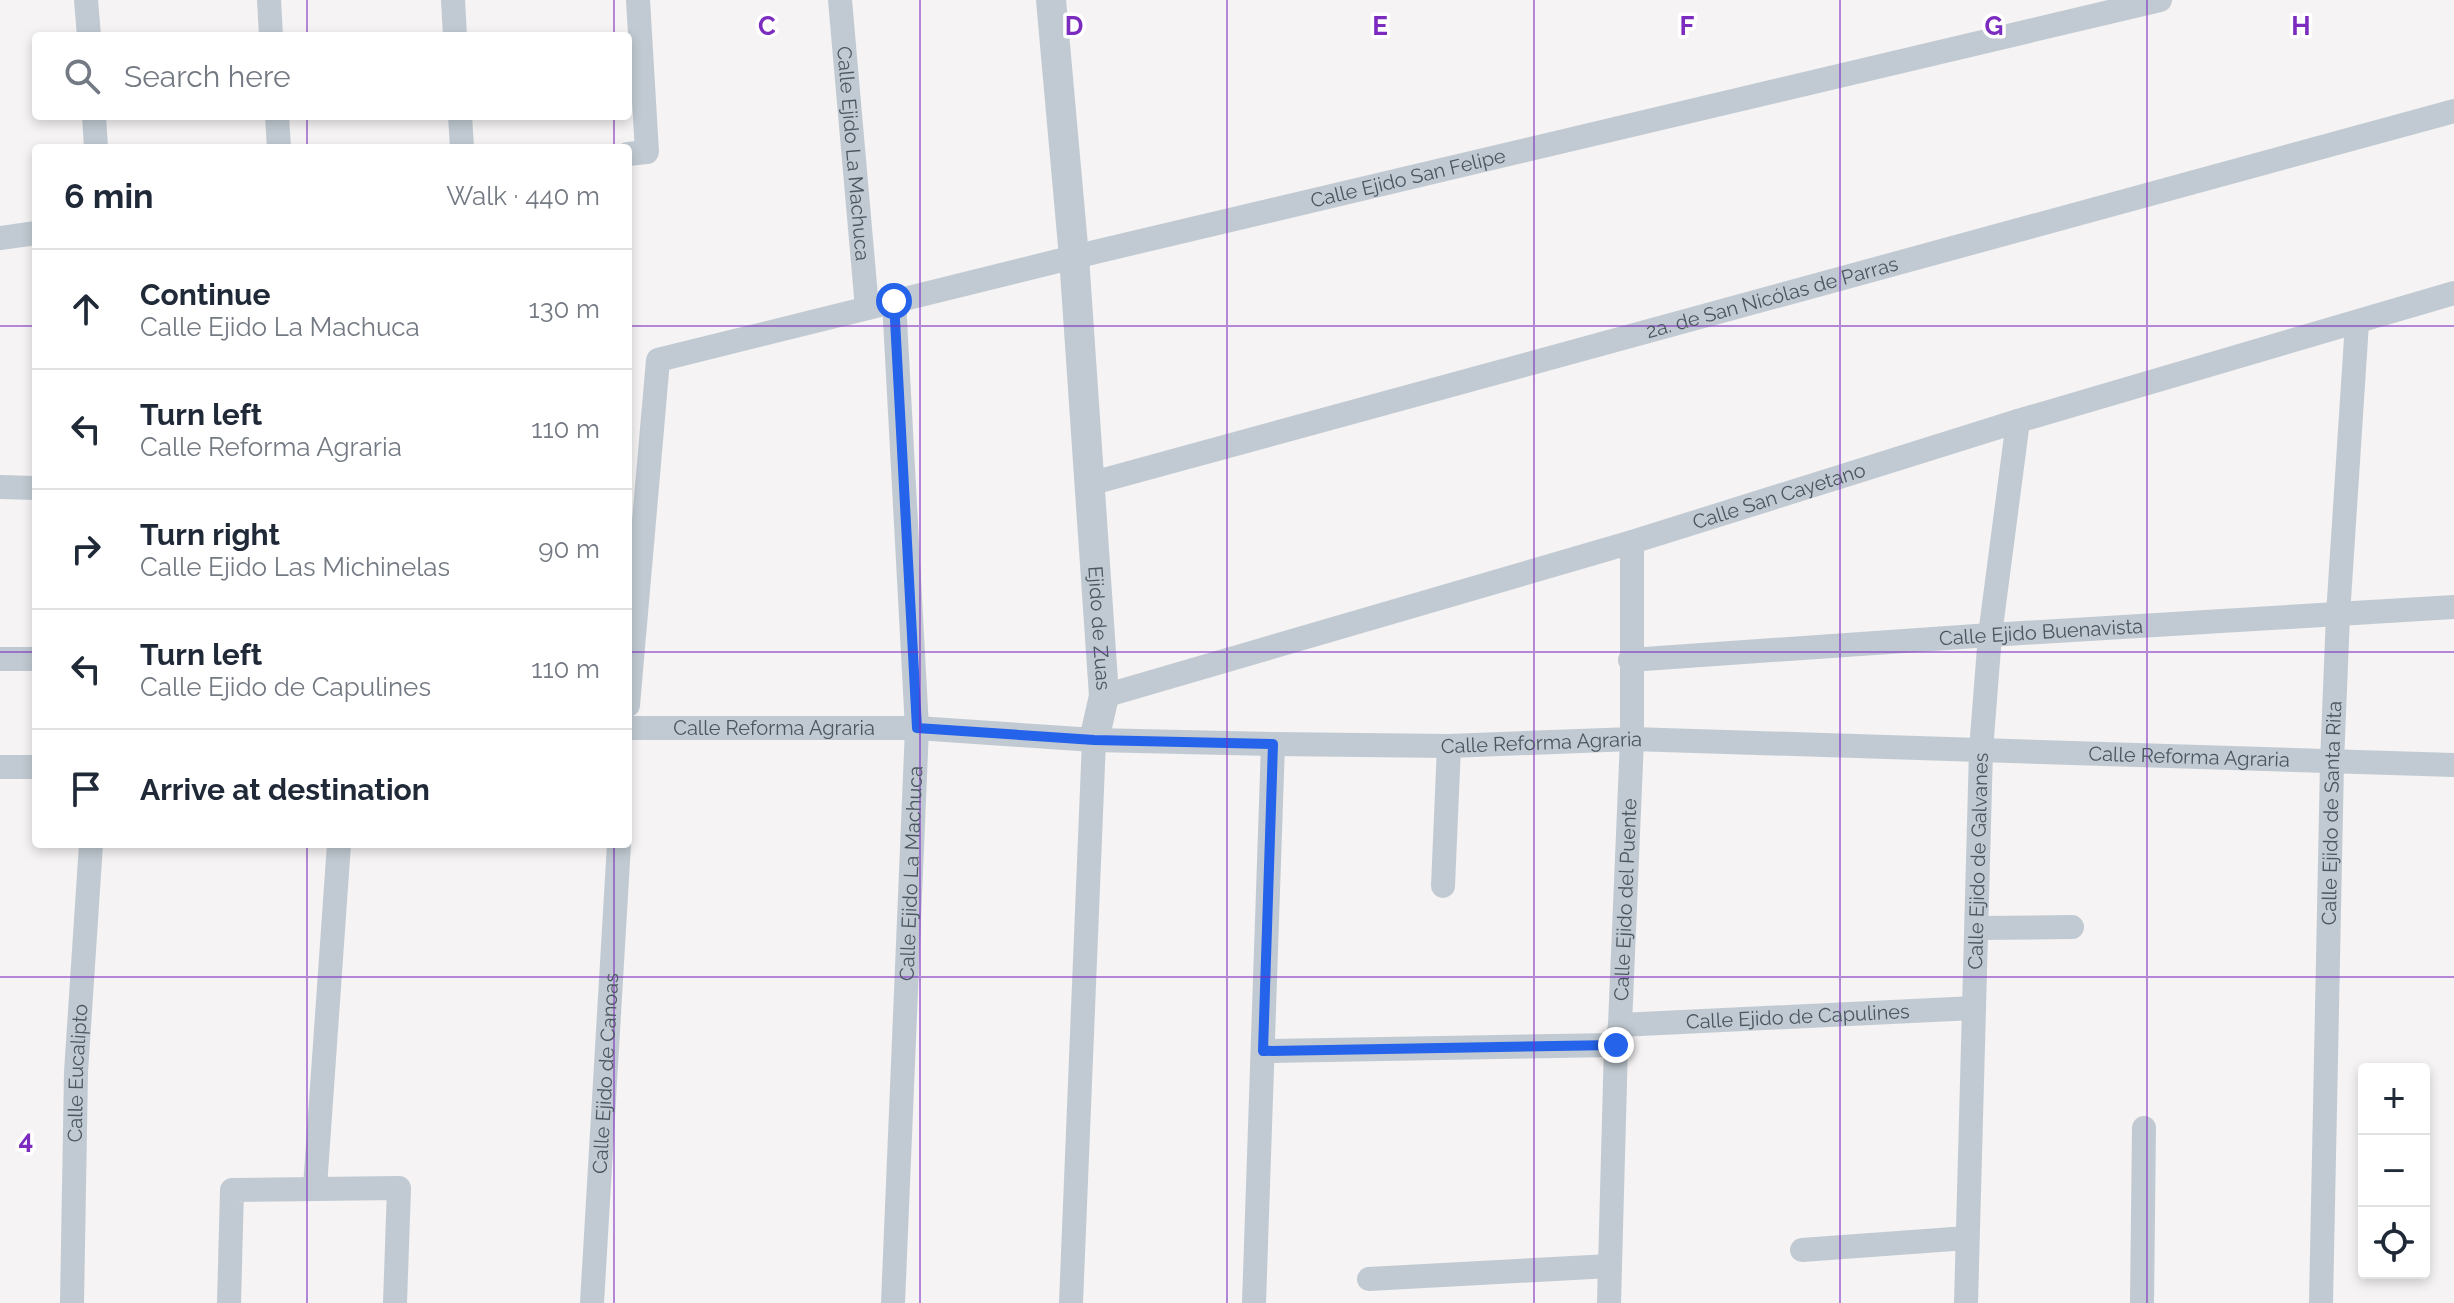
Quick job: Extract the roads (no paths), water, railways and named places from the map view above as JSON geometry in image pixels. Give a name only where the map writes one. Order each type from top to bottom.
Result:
[{"type":"street","points":[[86,0],[89,32]]},
{"type":"street","points":[[269,0],[271,32]]},
{"type":"street","points":[[453,0],[455,32]]},
{"type":"street","points":[[637,153],[638,0]]},
{"type":"street","name":"Calle Ejido La Machuca","points":[[840,0],[867,308]]},
{"type":"street","name":"Ejido de Zuas","points":[[1051,0],[1074,257],[1104,696],[1094,740],[1071,1303]]},
{"type":"street","name":"Calle Ejido San Felipe","points":[[637,500],[658,360],[2117,5],[2160,0]]},
{"type":"street","name":"2a. de San Nicólas de Parras","points":[[1089,484],[2454,111]]},
{"type":"street","points":[[94,120],[96,144]]},
{"type":"street","points":[[277,120],[279,144]]},
{"type":"street","points":[[460,120],[462,144]]},
{"type":"street","points":[[0,238],[32,234]]},
{"type":"street","name":"Calle San Cayetano","points":[[1104,696],[1632,542],[2018,421],[2454,293]]},
{"type":"street","name":"Calle Ejido La Machuca","points":[[893,1303],[917,728],[894,301]]},
{"type":"street","name":"Calle Ejido de Santa Rita","points":[[2321,1303],[2332,763],[2338,615],[2357,323]]},
{"type":"street","name":"Calle Ejido de Galvanes","points":[[1966,1303],[1981,750],[1990,635],[2018,421]]},
{"type":"street","points":[[0,487],[32,488]]},
{"type":"street","points":[[632,621],[637,500]]},
{"type":"street","name":"Calle Ejido del Puente","points":[[1609,1303],[1632,739],[1632,542]]},
{"type":"street","name":"Calle Ejido Buenavista","points":[[1630,660],[2454,607]]},
{"type":"street","points":[[0,659],[32,659]]},
{"type":"street","name":"Calle Reforma Agraria","points":[[632,728],[917,728],[1094,740],[1449,746],[1632,739],[2454,765]]},
{"type":"street","points":[[1254,1303],[1273,744]]},
{"type":"street","points":[[1443,886],[1449,746]]},
{"type":"street","points":[[0,767],[32,767]]},
{"type":"street","name":"Calle Eucalipto","points":[[72,1303],[76,1072],[91,848]]},
{"type":"street","points":[[315,1187],[339,848]]},
{"type":"street","name":"Calle Ejido de Canoas","points":[[592,1303],[619,848]]},
{"type":"street","points":[[1977,928],[2072,927]]},
{"type":"street","name":"Calle Ejido de Capulines","points":[[1263,1051],[1618,1035],[1974,1008]]},
{"type":"street","points":[[2142,1303],[2144,1128]]},
{"type":"street","points":[[229,1303],[232,1190],[315,1187],[399,1188],[395,1303]]},
{"type":"street","points":[[1802,1250],[1967,1238]]},
{"type":"street","points":[[1369,1279],[1610,1266]]}]
